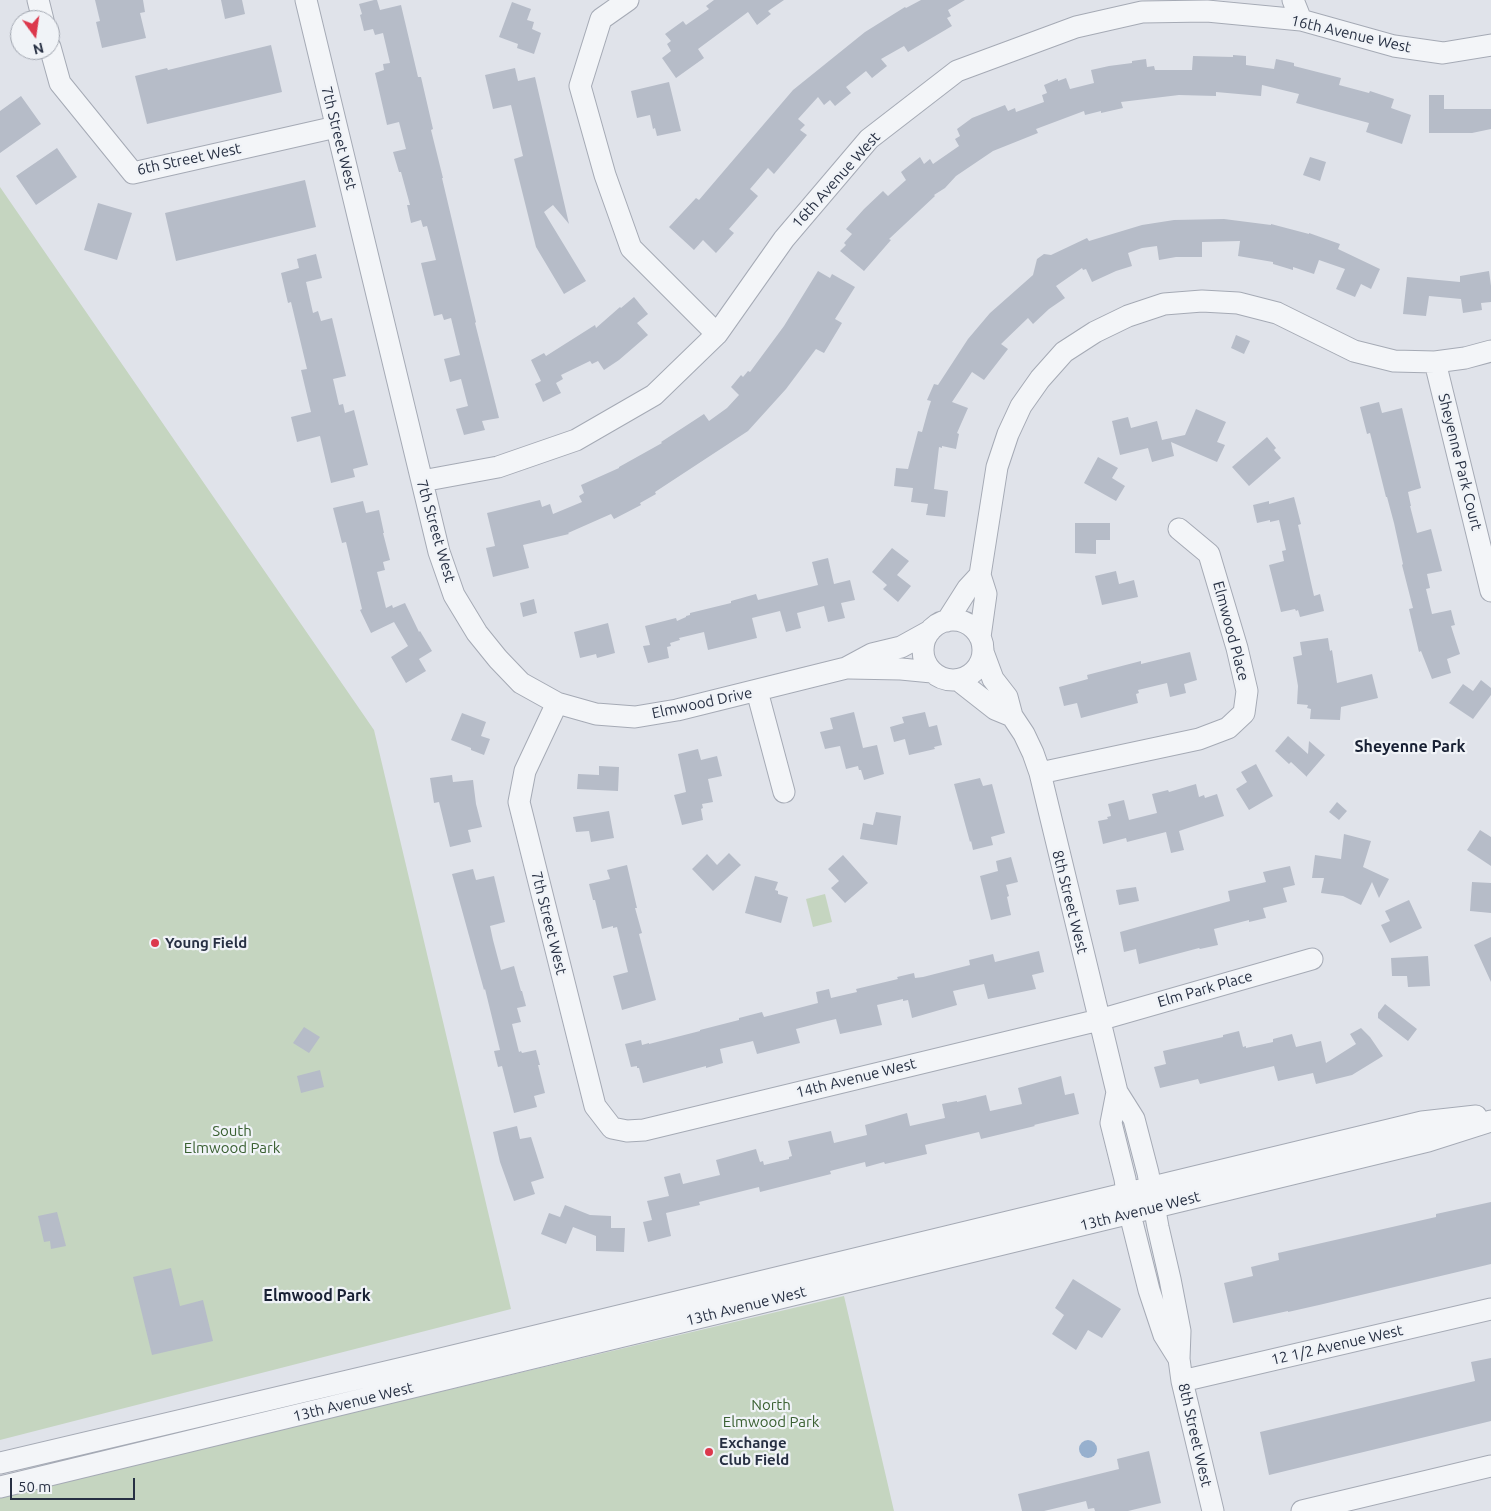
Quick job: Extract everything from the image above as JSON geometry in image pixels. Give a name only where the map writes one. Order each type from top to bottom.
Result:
[{"type":"street","name":"7th Street West","points":[[306,0],[439,552],[454,595],[473,626],[498,659],[521,683],[557,703],[525,772],[519,802],[595,1106],[612,1128]]},
{"type":"street","points":[[628,0],[601,19],[580,86],[605,175],[631,248],[717,334]]},
{"type":"street","points":[[1293,0],[1301,20]]},
{"type":"street","name":"16th Avenue West","points":[[422,481],[498,467],[576,440],[654,395],[717,334],[784,239],[869,138],[957,71],[1076,27],[1142,12],[1207,11],[1301,20],[1394,46],[1443,53],[1491,45]]},
{"type":"street","name":"6th Street West","points":[[54,60],[60,83],[132,173],[336,127]]},
{"type":"street","points":[[980,575],[939,626],[926,638],[923,656],[932,672],[940,677],[958,680],[968,676],[981,662],[986,594],[980,575],[997,467],[1008,434],[1021,406],[1040,379],[1064,352],[1095,332],[1128,316],[1164,304],[1202,301],[1238,303],[1277,313],[1354,351],[1394,361],[1436,362],[1465,358],[1491,351]]},
{"type":"street","name":"Sheyenne Park Court","points":[[1436,362],[1491,591]]},
{"type":"street","name":"Elmwood Place","points":[[1040,773],[1200,739],[1228,728],[1244,713],[1247,692],[1237,648],[1209,554],[1179,529]]},
{"type":"street","points":[[939,626],[957,621],[966,624],[974,630],[981,645]]},
{"type":"street","name":"Elmwood Drive","points":[[557,703],[596,714],[635,716],[677,710],[846,668],[872,654],[901,647],[939,626]]},
{"type":"street","name":"8th Street West","points":[[981,645],[994,679],[1007,697],[1012,716],[1024,734],[1040,773],[1118,1092],[1134,1119],[1154,1198],[1158,1227],[1180,1331],[1179,1359],[1182,1381],[1213,1511]]},
{"type":"street","name":"Elmwood Drive","points":[[846,668],[901,669],[932,672]]},
{"type":"street","points":[[958,680],[995,709],[1012,716]]},
{"type":"street","points":[[757,691],[784,792]]},
{"type":"street","name":"Elm Park Place","points":[[1099,1020],[1312,959]]},
{"type":"street","name":"14th Avenue West","points":[[612,1128],[627,1132],[644,1130],[1099,1020]]},
{"type":"street","name":"8th Street West","points":[[1118,1092],[1112,1123],[1129,1204],[1149,1290],[1164,1336],[1179,1359]]},
{"type":"street","name":"13th Avenue West","points":[[1154,1198],[1422,1122],[1491,1114]]},
{"type":"street","name":"13th Avenue West","points":[[0,1463],[1154,1198],[1428,1141],[1491,1121]]},
{"type":"street","name":"13th Avenue West","points":[[0,1487],[1129,1204]]},
{"type":"street","name":"12 1/2 Avenue West","points":[[1182,1381],[1491,1309]]},
{"type":"street","points":[[1302,1511],[1491,1466]]},
{"type":"green space","name":"South Elmwood Park","points":[[0,187],[374,730],[511,1309],[0,1440]]},
{"type":"green space","points":[[825,894],[832,922],[813,927],[806,899]]},
{"type":"green space","name":"North Elmwood Park","points":[[844,1296],[894,1511],[0,1511],[0,1496]]},
{"type":"water","points":[[1088,1440],[1094,1443],[1097,1449],[1094,1455],[1088,1458],[1082,1455],[1079,1449],[1082,1443]]},
{"type":"building","points":[[95,0],[143,0],[145,12],[140,13],[146,38],[102,48],[96,22],[100,21]]},
{"type":"building","points":[[221,0],[242,0],[245,14],[225,19]]},
{"type":"building","points":[[377,0],[380,10],[401,5],[418,77],[421,77],[433,129],[431,130],[475,323],[499,418],[482,421],[485,430],[464,435],[456,409],[468,406],[461,379],[450,382],[444,359],[460,355],[451,318],[444,320],[442,314],[434,316],[421,263],[436,260],[427,226],[423,227],[421,220],[411,223],[407,205],[410,205],[401,172],[399,172],[393,152],[406,149],[399,122],[387,125],[375,73],[384,70],[383,64],[390,63],[383,33],[375,35],[373,29],[364,31],[360,15],[362,14],[359,4]]},
{"type":"building","points":[[714,0],[784,0],[768,11],[771,14],[757,25],[748,12],[698,49],[704,58],[676,78],[662,58],[671,51],[667,44],[671,41],[665,34],[683,21],[686,25],[709,9],[706,6]]},
{"type":"building","points":[[921,0],[965,0],[948,10],[951,16],[947,18],[952,26],[908,52],[904,46],[881,59],[887,66],[872,78],[866,71],[846,87],[851,93],[835,106],[830,100],[824,105],[818,97],[798,119],[805,125],[800,130],[807,135],[774,174],[768,168],[750,189],[758,196],[729,229],[734,233],[716,253],[703,240],[694,250],[669,227],[696,198],[699,200],[793,90],[865,32],[905,7]]},
{"type":"building","points":[[512,2],[531,9],[527,20],[534,22],[532,29],[541,33],[534,54],[517,48],[518,44],[499,37]]},
{"type":"building","points":[[271,45],[282,92],[147,124],[135,76]]},
{"type":"building","points":[[1233,55],[1246,56],[1246,65],[1274,69],[1276,59],[1294,63],[1294,66],[1341,78],[1339,85],[1369,93],[1370,91],[1394,99],[1391,108],[1411,115],[1402,144],[1366,132],[1369,123],[1296,103],[1299,94],[1262,85],[1261,96],[1216,92],[1216,96],[1179,95],[1121,102],[1123,108],[1085,115],[1084,111],[1036,129],[1038,133],[993,151],[956,176],[945,188],[934,195],[889,239],[891,240],[864,271],[840,251],[852,234],[846,229],[864,209],[883,191],[888,196],[906,180],[901,172],[920,157],[924,164],[930,159],[933,164],[959,146],[955,139],[960,136],[957,129],[972,118],[1005,105],[1008,111],[1015,108],[1016,112],[1044,102],[1042,95],[1047,93],[1044,85],[1058,79],[1058,81],[1066,78],[1070,89],[1094,83],[1091,70],[1146,59],[1147,67],[1154,66],[1155,70],[1192,70],[1193,56],[1233,57]]},
{"type":"building","points":[[515,68],[518,81],[535,77],[569,224],[553,205],[544,212],[586,281],[564,294],[536,247],[514,159],[523,156],[511,105],[493,109],[485,75]]},
{"type":"building","points":[[669,82],[681,131],[657,136],[655,128],[653,129],[650,115],[637,118],[631,91]]},
{"type":"building","points":[[1429,95],[1444,95],[1444,109],[1491,109],[1491,129],[1472,133],[1429,133]]},
{"type":"building","points":[[21,96],[41,124],[0,153],[0,111]]},
{"type":"building","points":[[57,148],[77,177],[36,205],[16,176]]},
{"type":"building","points":[[1310,157],[1326,162],[1320,181],[1303,175]]},
{"type":"building","points":[[305,180],[316,227],[176,261],[165,213]]},
{"type":"building","points":[[98,203],[132,213],[117,260],[84,250]]},
{"type":"building","points":[[1224,219],[1271,224],[1309,233],[1340,244],[1338,249],[1380,269],[1371,289],[1361,284],[1355,297],[1336,289],[1345,269],[1319,260],[1314,274],[1293,267],[1293,270],[1273,264],[1273,262],[1238,256],[1240,241],[1202,242],[1202,257],[1176,257],[1159,260],[1157,246],[1142,248],[1128,253],[1132,266],[1092,282],[1086,269],[1083,270],[1082,268],[1056,286],[1065,298],[1049,309],[1033,324],[1028,318],[1001,344],[1008,349],[984,380],[972,372],[952,402],[968,408],[957,433],[959,434],[956,449],[939,447],[934,489],[948,491],[945,517],[926,515],[928,504],[911,502],[913,488],[894,486],[896,468],[908,469],[918,431],[922,432],[931,401],[927,400],[934,384],[938,385],[968,339],[990,313],[1033,275],[1037,259],[1044,254],[1051,255],[1087,238],[1089,241],[1142,225],[1174,220]]},
{"type":"building","points":[[316,254],[322,278],[306,282],[313,313],[318,311],[321,321],[332,318],[346,376],[333,379],[339,405],[343,404],[345,413],[354,410],[368,465],[353,469],[355,477],[331,483],[320,436],[297,442],[291,417],[311,412],[301,370],[307,369],[291,302],[288,303],[281,273],[299,268],[297,259]]},
{"type":"building","points":[[818,271],[830,278],[832,274],[855,287],[835,319],[842,323],[824,353],[816,349],[786,389],[748,431],[655,492],[656,494],[640,503],[641,505],[614,519],[611,514],[569,534],[523,545],[529,568],[493,577],[486,548],[495,546],[487,513],[540,500],[542,507],[550,504],[553,514],[582,502],[579,496],[584,493],[581,485],[619,468],[662,443],[704,414],[709,421],[727,408],[739,395],[731,387],[741,375],[743,377],[748,371],[750,372],[784,326]]},
{"type":"building","points":[[1489,271],[1491,302],[1481,303],[1482,310],[1463,313],[1461,299],[1429,296],[1426,316],[1403,314],[1407,277],[1460,282],[1460,276]]},
{"type":"building","points":[[634,297],[648,314],[637,323],[648,335],[619,360],[604,370],[598,361],[592,364],[590,361],[561,375],[563,379],[556,383],[561,393],[543,402],[535,384],[541,381],[531,360],[544,353],[546,356],[595,325],[596,328]]},
{"type":"building","points":[[1236,335],[1250,341],[1244,354],[1231,348]]},
{"type":"building","points":[[1379,402],[1382,413],[1402,408],[1421,488],[1408,492],[1410,506],[1417,533],[1431,529],[1442,571],[1427,574],[1430,588],[1426,589],[1432,614],[1451,610],[1455,625],[1451,626],[1460,654],[1447,659],[1451,673],[1432,679],[1421,651],[1419,652],[1409,609],[1413,608],[1394,523],[1370,433],[1367,434],[1360,407]]},
{"type":"building","points":[[1196,409],[1226,422],[1217,442],[1225,445],[1217,462],[1171,442],[1174,456],[1152,462],[1148,448],[1120,455],[1112,421],[1128,417],[1131,428],[1157,421],[1162,440],[1185,435]]},
{"type":"building","points":[[1267,437],[1281,458],[1249,486],[1232,467]]},
{"type":"building","points":[[1098,457],[1118,468],[1112,478],[1125,486],[1116,501],[1084,483]]},
{"type":"building","points":[[1294,497],[1301,524],[1298,525],[1314,596],[1320,594],[1324,611],[1300,617],[1298,610],[1296,611],[1295,609],[1281,612],[1269,565],[1284,561],[1282,551],[1286,550],[1279,520],[1257,523],[1253,505],[1269,501],[1269,504]]},
{"type":"building","points":[[363,501],[366,513],[379,510],[390,560],[383,562],[385,570],[377,572],[386,608],[392,605],[393,608],[405,603],[419,632],[432,651],[419,659],[426,671],[406,683],[391,657],[408,646],[394,622],[371,633],[360,610],[362,609],[346,542],[342,543],[333,508]]},
{"type":"building","points":[[1075,523],[1110,523],[1110,540],[1096,540],[1096,554],[1075,553]]},
{"type":"building","points":[[892,548],[909,561],[897,575],[911,586],[898,602],[883,589],[887,585],[872,572]]},
{"type":"building","points":[[828,558],[834,584],[850,580],[855,600],[841,603],[845,618],[828,622],[824,606],[797,613],[801,628],[786,632],[780,611],[752,618],[757,638],[708,650],[704,632],[679,638],[680,640],[670,643],[671,646],[667,647],[669,658],[648,663],[643,646],[650,645],[645,626],[676,618],[677,621],[690,615],[690,613],[731,603],[731,601],[756,594],[758,600],[818,585],[812,562]]},
{"type":"building","points":[[1116,571],[1119,584],[1134,580],[1138,597],[1102,605],[1095,576]]},
{"type":"building","points":[[534,599],[537,613],[523,617],[520,603]]},
{"type":"building","points":[[608,623],[615,653],[597,658],[596,654],[580,658],[574,632]]},
{"type":"building","points":[[1328,638],[1330,651],[1332,650],[1337,683],[1372,674],[1378,698],[1341,707],[1340,720],[1310,719],[1311,709],[1307,708],[1308,705],[1297,704],[1298,686],[1293,657],[1302,655],[1300,642]]},
{"type":"building","points":[[1190,652],[1197,680],[1184,684],[1186,693],[1170,697],[1167,683],[1138,690],[1139,693],[1136,694],[1138,703],[1081,718],[1077,703],[1064,706],[1059,687],[1088,679],[1087,675],[1141,661],[1141,664]]},
{"type":"building","points":[[1481,680],[1491,688],[1491,695],[1473,719],[1449,703],[1463,684],[1473,691]]},
{"type":"building","points":[[854,712],[863,748],[877,745],[884,774],[864,780],[858,766],[846,769],[840,746],[825,749],[820,732],[833,729],[830,718]]},
{"type":"building","points":[[925,712],[929,727],[937,725],[942,745],[934,747],[935,749],[909,755],[905,739],[894,742],[890,727],[904,723],[902,717]]},
{"type":"building","points":[[462,713],[486,722],[481,736],[490,739],[484,755],[451,740]]},
{"type":"building","points":[[1288,736],[1308,754],[1309,741],[1325,755],[1306,777],[1291,762],[1289,764],[1275,751]]},
{"type":"building","points":[[698,749],[701,760],[717,756],[722,776],[708,779],[713,802],[702,804],[703,820],[682,825],[674,795],[686,792],[678,754]]},
{"type":"building","points":[[1256,764],[1273,796],[1249,810],[1236,789],[1247,782],[1241,772]]},
{"type":"building","points":[[599,766],[619,767],[618,791],[577,789],[578,774],[599,775]]},
{"type":"building","points":[[452,775],[453,782],[473,780],[476,804],[482,827],[468,830],[471,842],[450,847],[439,802],[434,803],[430,778]]},
{"type":"building","points":[[980,778],[983,786],[992,784],[1005,833],[991,837],[993,845],[973,850],[954,784]]},
{"type":"building","points":[[1196,784],[1199,797],[1204,795],[1205,798],[1217,794],[1224,816],[1179,831],[1184,850],[1171,853],[1166,832],[1127,842],[1126,838],[1103,844],[1098,821],[1108,819],[1107,817],[1111,816],[1108,804],[1124,800],[1129,820],[1157,813],[1152,794],[1168,790],[1169,792]]},
{"type":"building","points":[[1337,802],[1347,811],[1339,820],[1329,812]]},
{"type":"building","points":[[609,811],[614,838],[591,842],[589,831],[576,832],[573,817]]},
{"type":"building","points":[[876,812],[901,816],[897,845],[860,839],[863,823],[873,825]]},
{"type":"building","points":[[1480,830],[1491,837],[1491,866],[1467,850]]},
{"type":"building","points":[[1344,834],[1371,841],[1363,867],[1389,879],[1379,898],[1372,882],[1361,905],[1343,896],[1321,893],[1324,878],[1312,878],[1315,855],[1341,859]]},
{"type":"building","points":[[729,853],[741,865],[713,891],[692,869],[707,854],[717,865]]},
{"type":"building","points":[[843,855],[868,883],[845,903],[831,888],[839,881],[828,869]]},
{"type":"building","points":[[1011,857],[1018,882],[1006,885],[1011,915],[991,920],[980,876],[998,871],[996,861]]},
{"type":"building","points":[[627,865],[642,933],[639,934],[656,1000],[622,1010],[613,976],[628,972],[617,927],[613,928],[613,926],[602,929],[589,884],[610,879],[607,870]]},
{"type":"building","points":[[1290,866],[1295,885],[1283,888],[1287,902],[1263,908],[1266,918],[1249,922],[1249,920],[1214,929],[1218,945],[1199,948],[1139,964],[1136,949],[1124,952],[1120,932],[1230,901],[1228,891],[1266,882],[1263,872]]},
{"type":"building","points":[[473,869],[476,880],[494,876],[505,922],[490,926],[493,940],[501,970],[514,966],[526,1006],[517,1008],[521,1022],[512,1024],[519,1052],[536,1050],[545,1093],[534,1096],[537,1107],[514,1113],[502,1066],[498,1067],[494,1051],[500,1050],[485,989],[452,874]]},
{"type":"building","points":[[755,876],[778,882],[775,890],[778,891],[778,894],[788,897],[781,923],[745,913]]},
{"type":"building","points":[[1472,882],[1491,883],[1491,913],[1470,911]]},
{"type":"building","points":[[1136,887],[1139,901],[1119,905],[1116,890]]},
{"type":"building","points":[[1409,900],[1422,928],[1390,943],[1381,925],[1390,921],[1385,911]]},
{"type":"building","points":[[1491,937],[1491,982],[1474,945]]},
{"type":"building","points":[[1039,951],[1044,972],[1032,975],[1036,989],[988,999],[984,984],[953,991],[957,1005],[912,1018],[908,1000],[903,1001],[903,999],[877,1005],[882,1025],[840,1034],[836,1019],[823,1022],[796,1029],[800,1043],[757,1054],[753,1041],[720,1049],[723,1063],[643,1083],[639,1068],[637,1066],[631,1067],[625,1044],[641,1040],[642,1045],[649,1044],[762,1012],[764,1017],[818,1003],[816,992],[829,989],[831,998],[857,992],[856,989],[898,979],[897,977],[914,973],[915,978],[923,977],[970,965],[969,960],[993,954],[995,962]]},
{"type":"building","points":[[1428,956],[1430,986],[1408,987],[1407,976],[1392,976],[1391,958]]},
{"type":"building","points":[[1385,1004],[1417,1029],[1408,1041],[1378,1018],[1378,1013]]},
{"type":"building","points":[[304,1027],[320,1037],[309,1053],[293,1043]]},
{"type":"building","points":[[1361,1028],[1370,1037],[1383,1056],[1352,1075],[1316,1084],[1313,1073],[1278,1081],[1274,1066],[1200,1084],[1198,1079],[1160,1088],[1154,1067],[1166,1064],[1163,1051],[1223,1037],[1223,1035],[1239,1031],[1243,1047],[1246,1046],[1246,1048],[1273,1042],[1273,1039],[1292,1034],[1296,1047],[1321,1041],[1326,1063],[1356,1044],[1350,1034]]},
{"type":"building","points":[[320,1070],[324,1087],[301,1093],[297,1076]]},
{"type":"building","points":[[1061,1076],[1065,1095],[1074,1093],[1079,1114],[981,1139],[979,1132],[925,1145],[927,1154],[866,1167],[865,1162],[830,1171],[831,1174],[760,1192],[759,1187],[699,1202],[700,1205],[666,1213],[671,1236],[648,1242],[643,1222],[652,1220],[647,1201],[669,1196],[664,1177],[680,1173],[683,1184],[720,1175],[716,1160],[756,1149],[760,1162],[763,1161],[764,1165],[789,1159],[792,1156],[788,1141],[831,1131],[834,1143],[867,1135],[865,1125],[907,1113],[910,1126],[945,1118],[942,1104],[986,1095],[990,1111],[1022,1104],[1018,1088]]},
{"type":"building","points":[[517,1126],[520,1139],[531,1137],[544,1178],[531,1182],[535,1194],[514,1201],[500,1162],[493,1132]]},
{"type":"building","points":[[1491,1202],[1491,1264],[1319,1305],[1233,1323],[1224,1283],[1253,1276],[1251,1267],[1279,1260],[1278,1253],[1436,1217],[1436,1214]]},
{"type":"building","points":[[565,1205],[590,1215],[611,1216],[611,1228],[625,1228],[624,1252],[596,1251],[596,1236],[573,1227],[566,1244],[541,1234],[549,1213],[560,1217]]},
{"type":"building","points":[[57,1212],[66,1246],[51,1249],[50,1241],[44,1242],[38,1216]]},
{"type":"building","points":[[171,1268],[180,1306],[203,1300],[213,1341],[152,1355],[133,1277]]},
{"type":"building","points":[[1073,1279],[1121,1309],[1102,1338],[1088,1330],[1076,1350],[1052,1334],[1064,1315],[1055,1308]]},
{"type":"building","points":[[1491,1358],[1491,1421],[1269,1475],[1260,1432],[1475,1381],[1471,1362]]},
{"type":"building","points":[[1149,1451],[1161,1503],[1128,1511],[1095,1511],[1094,1508],[1088,1509],[1086,1501],[1044,1511],[1022,1511],[1018,1494],[1119,1469],[1117,1459]]},
{"type":"place","name":"Young Field","points":[[155,943]]},
{"type":"place","name":"Exchange Club Field","points":[[709,1452]]},
{"type":"district","name":"Sheyenne Park","points":[[1410,747]]},
{"type":"district","name":"Elmwood Park","points":[[317,1296]]}]
